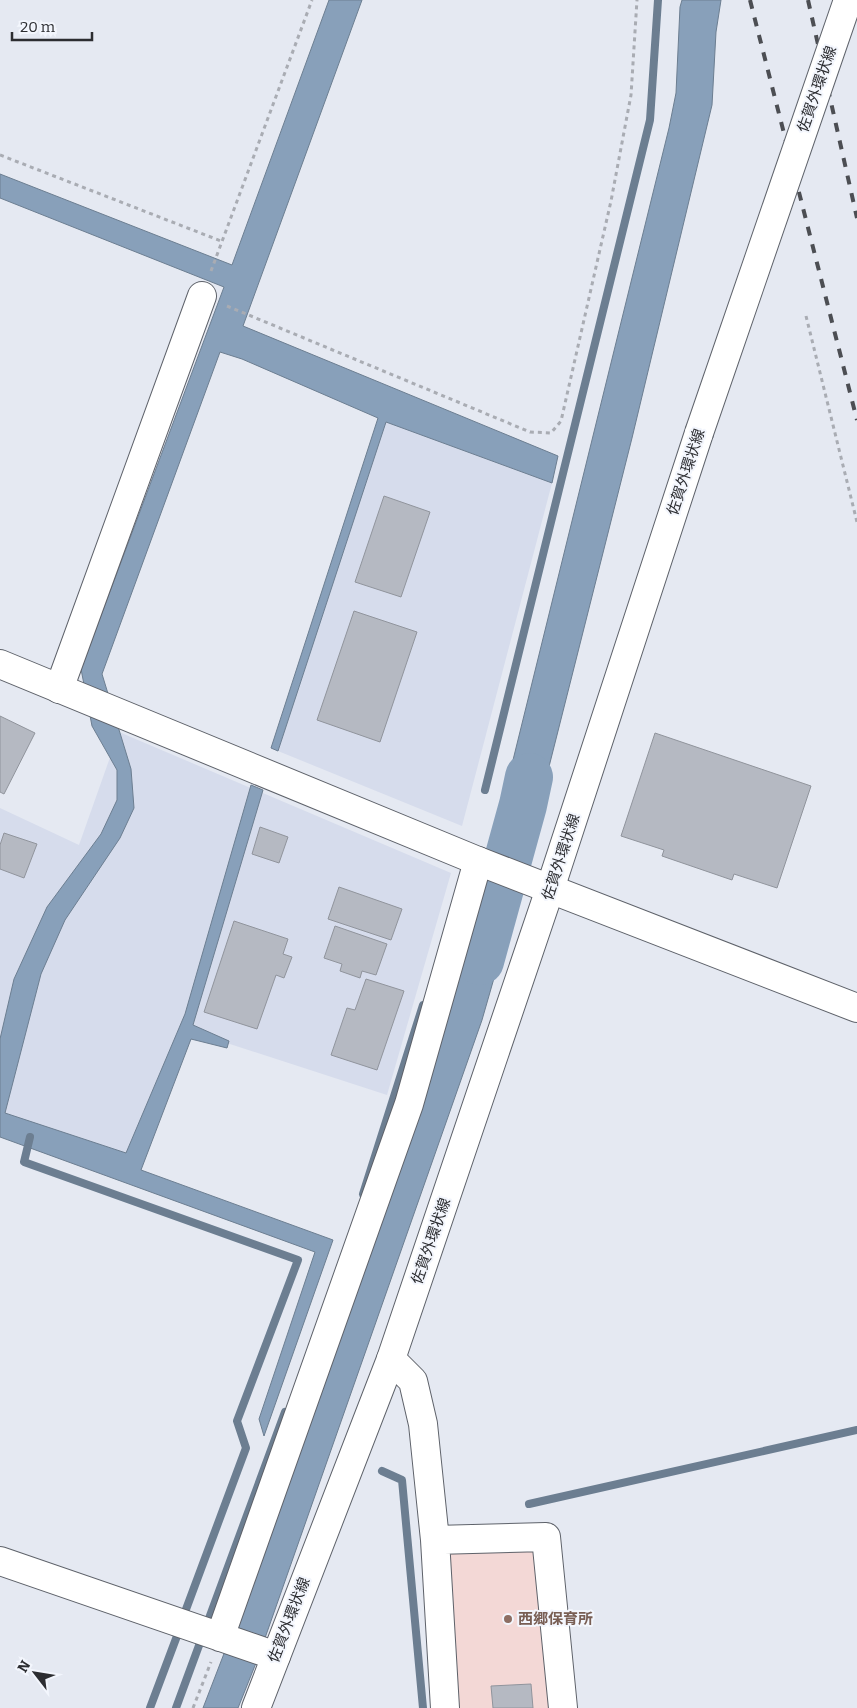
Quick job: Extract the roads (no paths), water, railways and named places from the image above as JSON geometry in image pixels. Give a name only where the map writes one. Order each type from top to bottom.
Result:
[{"type":"street","name":"佐賀外環状線","points":[[256,1708],[391,1359],[550,890],[699,433],[848,0]]},
{"type":"street","points":[[69,693],[202,296]]},
{"type":"street","points":[[0,664],[550,890],[857,1008]]},
{"type":"street","points":[[220,1638],[409,1104],[478,861]]},
{"type":"street","points":[[391,1359],[413,1381],[423,1424],[435,1540],[445,1708]]},
{"type":"street","points":[[435,1540],[546,1537],[563,1708]]},
{"type":"street","points":[[0,1561],[276,1656]]},
{"type":"water","points":[[329,0],[362,0],[243,326],[558,456],[552,483],[386,422],[278,751],[271,748],[378,418],[242,359],[220,352],[102,674],[131,769],[134,808],[120,838],[65,920],[41,974],[5,1113],[126,1153],[185,1014],[251,785],[263,790],[193,1025],[229,1041],[227,1048],[191,1039],[141,1170],[333,1240],[264,1436],[259,1419],[315,1252],[0,1137],[0,1039],[14,979],[47,907],[101,834],[117,800],[117,770],[92,726],[81,669],[224,287],[0,198],[0,174],[232,265]]},
{"type":"water","points":[[682,0],[721,0],[716,32],[712,105],[632,438],[531,838],[512,841],[495,833],[669,128],[676,93],[680,7]]},
{"type":"water","points":[[480,893],[496,898],[511,919],[482,1020],[265,1638],[234,1626]]},
{"type":"water","points":[[225,1651],[256,1663],[238,1708],[203,1708]]},
{"type":"waterway","points":[[485,790],[650,120],[658,0]]},
{"type":"waterway","points":[[480,961],[529,777]]},
{"type":"waterway","points":[[363,1194],[423,1005]]},
{"type":"waterway","points":[[30,1137],[24,1162],[298,1260],[237,1421],[246,1448],[185,1612]]},
{"type":"waterway","points":[[176,1708],[285,1412]]},
{"type":"waterway","points":[[529,1504],[857,1430]]},
{"type":"waterway","points":[[382,1471],[402,1480],[423,1708]]},
{"type":"waterway","points":[[150,1708],[177,1636]]},
{"type":"railway","points":[[750,0],[857,420]]},
{"type":"railway","points":[[808,0],[857,218]]},
{"type":"place","name":"西郷保育所","points":[[508,1619]]}]
